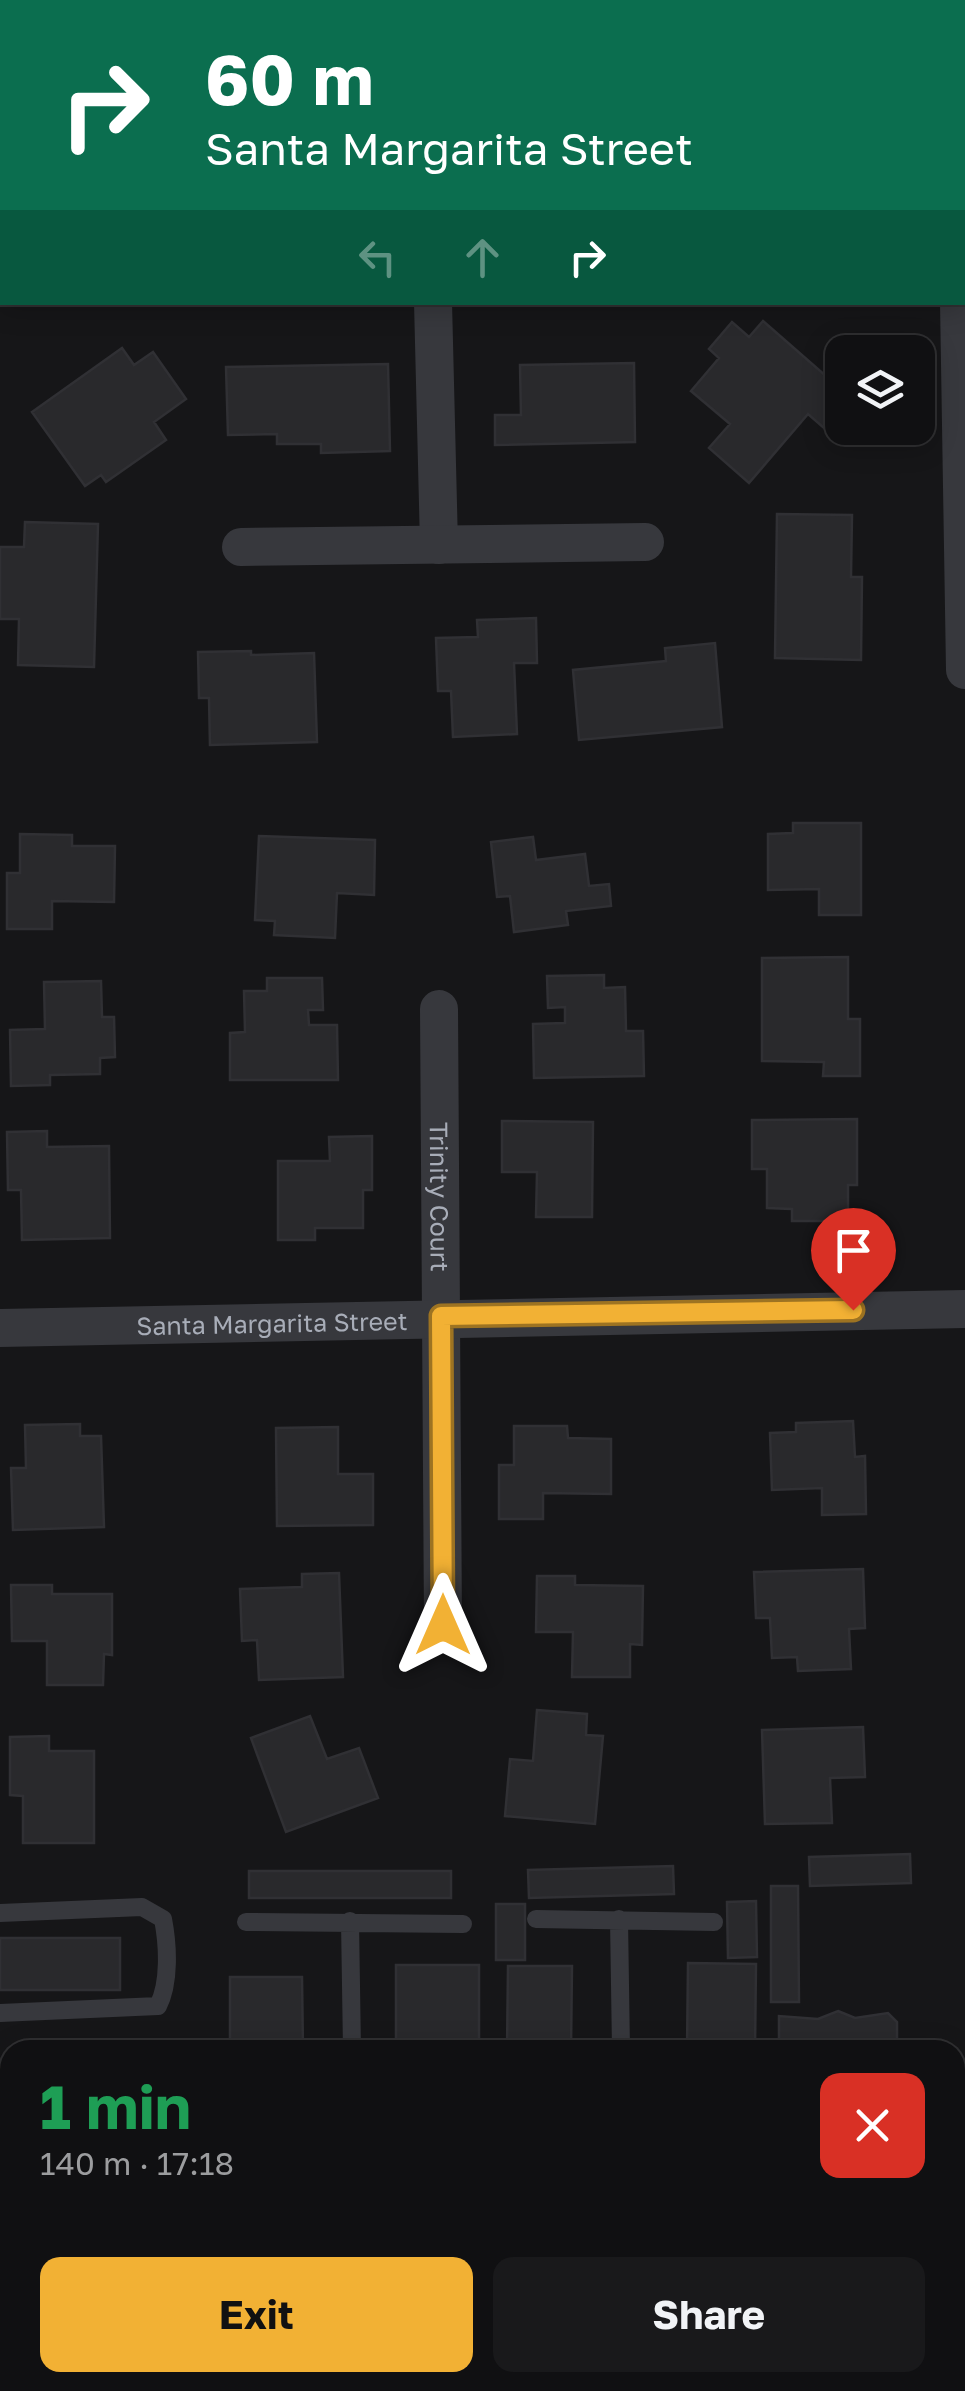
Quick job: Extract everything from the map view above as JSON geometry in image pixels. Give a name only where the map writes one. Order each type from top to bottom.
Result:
[{"type":"street","points":[[434,305],[439,545]]},
{"type":"street","points":[[959,305],[965,670]]},
{"type":"street","points":[[241,548],[645,542]]},
{"type":"street","name":"Trinity Court","points":[[439,1009],[443,1625]]},
{"type":"street","name":"Santa Margarita Street","points":[[0,1328],[441,1316],[965,1309]]},
{"type":"lane","points":[[0,1912],[142,1907],[163,1919],[166,1935],[164,1995],[158,2006],[141,2010],[0,2013]]},
{"type":"lane","points":[[536,1919],[714,1922]]},
{"type":"lane","points":[[618,1919],[621,2040]]},
{"type":"lane","points":[[350,1921],[352,2040]]},
{"type":"lane","points":[[246,1922],[463,1924]]},
{"type":"building","points":[[763,321],[825,375],[825,427],[808,414],[749,483],[709,448],[730,424],[691,391],[719,358],[709,349],[732,322],[749,337]]},
{"type":"building","points":[[122,348],[134,365],[153,352],[186,399],[154,422],[166,440],[106,482],[101,475],[85,486],[32,412]]},
{"type":"building","points":[[634,363],[635,442],[495,445],[495,415],[521,415],[520,365]]},
{"type":"building","points":[[388,364],[390,451],[321,453],[321,444],[277,444],[277,434],[228,435],[226,367]]},
{"type":"building","points":[[777,514],[852,515],[851,577],[862,577],[861,660],[775,658]]},
{"type":"building","points":[[25,522],[98,524],[94,667],[18,665],[19,619],[0,619],[0,547],[24,547]]},
{"type":"building","points":[[536,618],[537,663],[514,663],[517,734],[453,737],[451,691],[438,691],[436,638],[478,637],[477,620]]},
{"type":"building","points":[[715,643],[722,727],[579,740],[573,670],[666,661],[665,648]]},
{"type":"building","points":[[251,651],[251,655],[314,653],[317,742],[210,745],[209,698],[199,698],[198,652]]},
{"type":"building","points":[[793,823],[861,823],[861,915],[819,915],[819,889],[768,890],[768,834],[793,833]]},
{"type":"building","points":[[20,834],[72,835],[72,846],[115,846],[114,902],[52,901],[52,929],[7,929],[7,873],[20,873]]},
{"type":"building","points":[[259,836],[375,840],[374,895],[337,893],[335,938],[274,935],[275,921],[255,920]]},
{"type":"building","points":[[533,837],[536,860],[585,854],[589,886],[609,884],[611,906],[566,911],[568,925],[514,932],[510,896],[497,897],[491,842]]},
{"type":"building","points":[[848,957],[848,1019],[860,1019],[860,1076],[823,1076],[824,1062],[762,1061],[762,958]]},
{"type":"building","points":[[604,975],[604,988],[625,987],[626,1031],[643,1031],[644,1076],[534,1078],[533,1024],[565,1023],[565,1007],[548,1008],[547,976]]},
{"type":"building","points":[[267,978],[322,978],[323,1010],[308,1010],[309,1025],[337,1025],[338,1080],[230,1080],[230,1033],[245,1032],[244,991],[267,991]]},
{"type":"building","points":[[101,981],[102,1017],[114,1017],[115,1057],[100,1058],[100,1074],[50,1075],[50,1085],[11,1086],[10,1030],[45,1029],[44,982]]},
{"type":"building","points":[[857,1119],[857,1185],[848,1185],[848,1221],[792,1221],[792,1209],[767,1208],[767,1169],[752,1169],[752,1120]]},
{"type":"building","points":[[502,1121],[593,1122],[592,1217],[536,1217],[537,1172],[502,1172]]},
{"type":"building","points":[[47,1131],[47,1147],[109,1146],[110,1238],[22,1240],[21,1190],[8,1190],[7,1132]]},
{"type":"building","points":[[372,1136],[372,1190],[363,1190],[363,1228],[315,1228],[315,1240],[278,1240],[278,1161],[330,1161],[329,1137]]},
{"type":"building","points":[[853,1421],[855,1457],[865,1456],[866,1514],[822,1515],[822,1488],[772,1490],[770,1433],[796,1432],[796,1423]]},
{"type":"building","points":[[80,1424],[80,1436],[101,1436],[104,1527],[13,1530],[11,1468],[26,1468],[25,1425]]},
{"type":"building","points":[[514,1426],[567,1426],[568,1438],[611,1439],[611,1494],[543,1493],[543,1519],[499,1519],[499,1465],[514,1465]]},
{"type":"building","points":[[338,1427],[338,1474],[373,1474],[373,1525],[277,1526],[276,1428]]},
{"type":"building","points":[[863,1569],[865,1628],[849,1629],[851,1669],[798,1671],[797,1657],[772,1658],[770,1618],[756,1618],[754,1572]]},
{"type":"building","points":[[339,1573],[343,1677],[259,1680],[257,1640],[242,1641],[240,1589],[302,1587],[302,1574]]},
{"type":"building","points":[[537,1576],[575,1576],[575,1585],[643,1586],[642,1645],[630,1644],[630,1677],[572,1677],[573,1632],[536,1632]]},
{"type":"building","points":[[11,1585],[52,1585],[52,1594],[112,1594],[112,1655],[104,1654],[103,1685],[47,1685],[47,1641],[12,1641]]},
{"type":"building","points":[[537,1710],[587,1714],[586,1735],[603,1736],[595,1824],[505,1816],[510,1759],[533,1761]]},
{"type":"building","points":[[310,1716],[327,1759],[359,1748],[378,1798],[286,1832],[251,1738]]},
{"type":"building","points":[[863,1727],[865,1777],[830,1778],[832,1823],[765,1824],[762,1730]]},
{"type":"building","points":[[49,1736],[49,1751],[94,1751],[94,1843],[23,1843],[23,1796],[10,1795],[10,1737]]},
{"type":"building","points":[[910,1854],[911,1883],[810,1886],[809,1857]]},
{"type":"building","points":[[673,1866],[674,1894],[529,1898],[528,1870]]},
{"type":"building","points":[[249,1871],[451,1871],[451,1898],[249,1898]]},
{"type":"building","points":[[771,1886],[798,1886],[799,2002],[771,2002]]},
{"type":"building","points":[[756,1901],[757,1957],[728,1958],[727,1902]]},
{"type":"building","points":[[496,1904],[525,1904],[525,1960],[496,1960]]},
{"type":"building","points":[[0,1938],[120,1938],[120,1990],[0,1990]]},
{"type":"building","points":[[688,1963],[756,1964],[755,2040],[687,2040]]},
{"type":"building","points":[[396,1965],[479,1965],[479,2040],[396,2040]]},
{"type":"building","points":[[508,1966],[572,1966],[571,2040],[507,2040]]},
{"type":"building","points":[[230,1977],[302,1977],[303,2040],[230,2040]]},
{"type":"building","points":[[838,2011],[855,2018],[888,2013],[897,2022],[897,2040],[779,2040],[779,2016],[818,2019]]},
{"type":"route","points":[[443,1625],[441,1316],[853,1310]]}]
